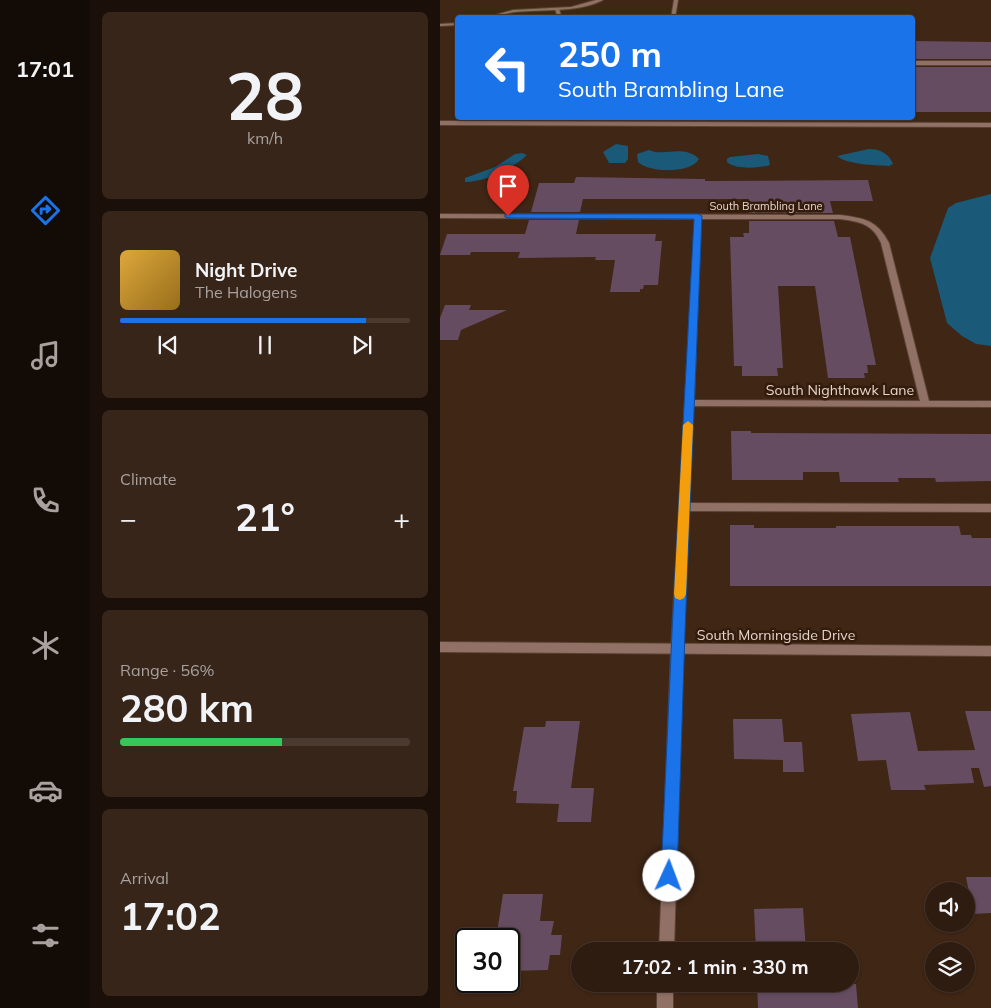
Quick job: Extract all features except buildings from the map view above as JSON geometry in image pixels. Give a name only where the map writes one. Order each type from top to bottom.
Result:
[{"type":"street","points":[[498,15],[513,11],[572,8],[600,0]]},
{"type":"street","points":[[674,15],[676,0]]},
{"type":"street","points":[[557,9],[559,15]]},
{"type":"street","points":[[440,25],[455,24]]},
{"type":"street","points":[[915,63],[991,63]]},
{"type":"street","points":[[440,123],[514,120],[991,125]]},
{"type":"street","points":[[857,120],[858,124]]},
{"type":"street","name":"South Brambling Lane","points":[[440,216],[840,217],[857,219],[870,224],[880,231],[885,243],[925,404]]},
{"type":"street","points":[[667,942],[677,650],[698,216]]},
{"type":"street","name":"South Nighthawk Lane","points":[[689,403],[991,404]]},
{"type":"street","points":[[684,507],[991,508]]},
{"type":"street","name":"South Morningside Drive","points":[[440,647],[677,650],[991,650]]},
{"type":"street","points":[[664,1008],[665,992]]},
{"type":"water","points":[[616,144],[628,146],[628,159],[625,163],[609,163],[603,152]]},
{"type":"water","points":[[869,149],[883,152],[893,164],[889,166],[862,164],[837,156]]},
{"type":"water","points":[[649,150],[655,152],[687,152],[699,159],[695,164],[688,167],[660,170],[643,166],[638,162],[637,154]]},
{"type":"water","points":[[522,153],[527,155],[506,170],[481,180],[465,182],[465,178],[495,167],[515,154]]},
{"type":"water","points":[[758,154],[768,156],[770,165],[742,167],[731,165],[727,162],[727,159],[730,157]]},
{"type":"water","points":[[991,194],[991,346],[976,344],[962,336],[947,323],[930,258],[948,208],[956,203]]},
{"type":"slow traffic","points":[[680,594],[688,425]]},
{"type":"route","points":[[508,216],[698,216],[678,632],[669,876]]}]
